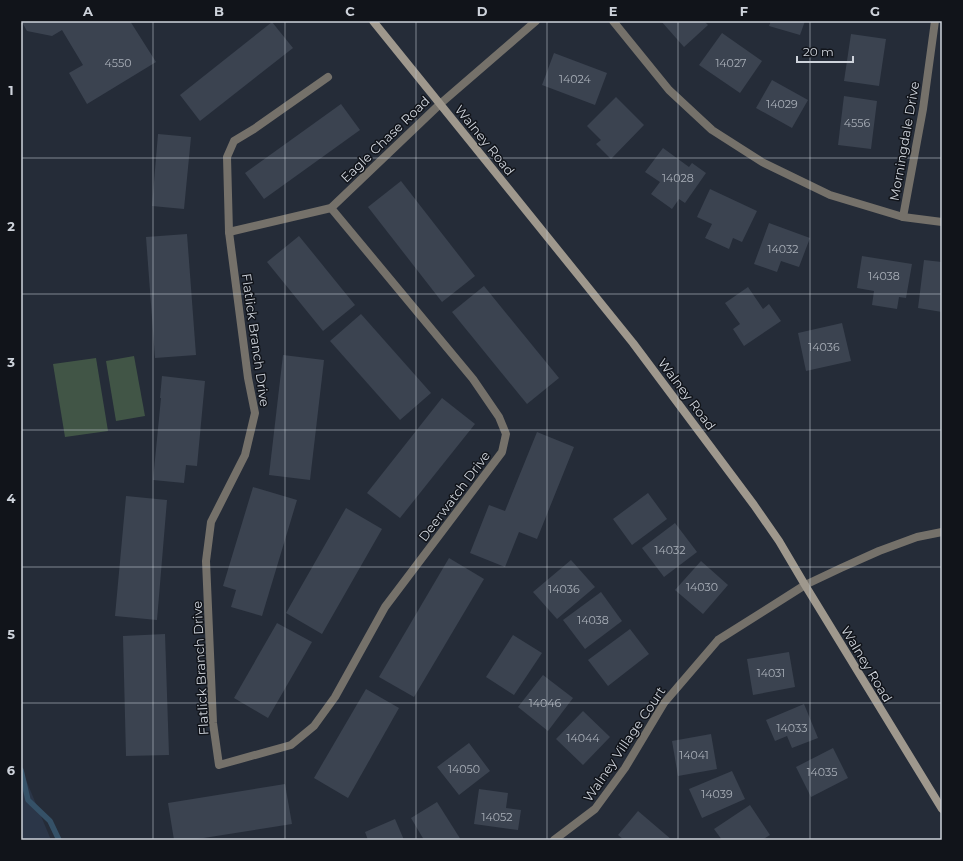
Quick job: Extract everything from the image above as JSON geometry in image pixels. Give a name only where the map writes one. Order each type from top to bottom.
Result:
[{"type":"main road","name":"Walney Road","points":[[373,21],[633,342],[754,505],[779,541],[942,809]]},
{"type":"street","name":"Eagle Chase Road","points":[[331,208],[440,104],[536,21]]},
{"type":"street","points":[[612,21],[669,90],[712,130],[762,162],[830,195],[903,217],[942,222]]},
{"type":"street","name":"Morningdale Drive","points":[[903,217],[923,109],[935,21]]},
{"type":"street","name":"Flatlick Branch Drive","points":[[291,745],[219,765],[213,723],[206,561],[212,522],[245,455],[255,413],[248,378],[229,232],[227,156],[234,141],[254,129],[328,77]]},
{"type":"street","points":[[229,232],[331,208]]},
{"type":"street","name":"Deerwatch Drive","points":[[291,745],[314,726],[335,697],[385,607],[502,452],[506,434],[499,417],[473,379],[331,208]]},
{"type":"street","name":"Walney Village Court","points":[[554,840],[595,809],[625,768],[664,703],[718,640],[805,586],[879,551],[917,537],[942,532]]},
{"type":"shaded area","points":[[21,768],[51,840],[21,840]]},
{"type":"green space","points":[[134,356],[145,416],[116,421],[106,361]]},
{"type":"green space","points":[[96,358],[108,431],[65,437],[53,364]]},
{"type":"building","points":[[21,21],[130,21],[156,62],[87,104],[69,73],[83,65],[62,30],[52,36],[27,31],[23,24],[21,25]]},
{"type":"building","points":[[661,21],[704,21],[708,25],[684,47]]},
{"type":"building","points":[[771,21],[805,21],[800,35],[769,26]]},
{"type":"building","points":[[272,22],[293,48],[200,121],[180,95]]},
{"type":"building","points":[[722,33],[762,61],[740,93],[699,65]]},
{"type":"building","points":[[851,34],[886,39],[879,86],[844,81]]},
{"type":"building","points":[[554,53],[607,73],[595,105],[542,85]]},
{"type":"building","points":[[772,80],[808,100],[792,128],[756,108]]},
{"type":"building","points":[[844,96],[877,101],[871,149],[838,145]]},
{"type":"building","points":[[616,97],[644,125],[611,159],[596,144],[601,140],[587,126]]},
{"type":"building","points":[[341,104],[360,130],[264,199],[245,173]]},
{"type":"building","points":[[158,134],[191,137],[184,209],[152,206]]},
{"type":"building","points":[[663,148],[689,167],[692,163],[706,173],[685,203],[679,199],[672,209],[651,194],[660,182],[645,172]]},
{"type":"building","points":[[401,181],[475,276],[442,302],[368,207]]},
{"type":"building","points":[[710,189],[757,211],[742,242],[733,238],[729,249],[705,238],[712,224],[697,217]]},
{"type":"building","points":[[769,223],[810,238],[799,267],[781,261],[777,272],[754,264]]},
{"type":"building","points":[[187,234],[196,355],[155,358],[146,237]]},
{"type":"building","points":[[299,236],[355,305],[323,331],[267,262]]},
{"type":"building","points":[[862,256],[912,264],[906,298],[899,297],[897,309],[872,305],[874,291],[857,288]]},
{"type":"building","points":[[924,260],[942,262],[942,312],[918,308]]},
{"type":"building","points":[[484,286],[559,378],[527,404],[452,312]]},
{"type":"building","points":[[748,287],[763,309],[769,304],[781,321],[744,346],[733,329],[740,324],[725,303]]},
{"type":"building","points":[[361,314],[431,393],[400,420],[330,341]]},
{"type":"building","points":[[842,323],[851,361],[806,371],[798,333]]},
{"type":"building","points":[[283,355],[324,360],[310,480],[269,475]]},
{"type":"building","points":[[162,376],[205,381],[197,466],[186,465],[184,483],[153,480]]},
{"type":"building","points":[[442,398],[475,424],[400,518],[367,493]]},
{"type":"building","points":[[537,432],[574,447],[537,539],[519,532],[505,567],[470,553],[489,505],[505,511]]},
{"type":"building","points":[[253,487],[297,500],[262,616],[231,607],[236,590],[223,586]]},
{"type":"building","points":[[648,493],[667,519],[632,545],[613,519]]},
{"type":"building","points":[[126,496],[167,500],[157,620],[115,616]]},
{"type":"building","points":[[346,508],[382,529],[322,634],[286,613]]},
{"type":"building","points":[[675,523],[697,552],[664,577],[642,548]]},
{"type":"building","points":[[449,558],[484,579],[414,697],[379,677]]},
{"type":"building","points":[[571,560],[595,587],[557,619],[533,592]]},
{"type":"building","points":[[701,561],[728,585],[703,614],[675,590]]},
{"type":"building","points":[[601,592],[622,621],[585,649],[563,620]]},
{"type":"building","points":[[277,623],[312,642],[268,718],[234,698]]},
{"type":"building","points":[[630,629],[649,654],[608,686],[588,660]]},
{"type":"building","points":[[165,634],[169,755],[126,756],[123,636]]},
{"type":"building","points":[[513,635],[542,653],[514,695],[486,677]]},
{"type":"building","points":[[789,652],[795,687],[753,695],[747,659]]},
{"type":"building","points":[[543,675],[573,698],[548,731],[518,707]]},
{"type":"building","points":[[366,689],[399,708],[348,798],[314,778]]},
{"type":"building","points":[[804,704],[818,738],[792,748],[787,736],[775,741],[766,720]]},
{"type":"building","points":[[583,711],[610,737],[583,765],[556,739]]},
{"type":"building","points":[[711,734],[717,769],[678,776],[672,741]]},
{"type":"building","points":[[469,743],[490,771],[459,795],[437,767]]},
{"type":"building","points":[[833,748],[848,778],[811,797],[796,767]]},
{"type":"building","points":[[732,771],[745,799],[702,818],[689,789]]},
{"type":"building","points":[[285,784],[292,824],[191,840],[174,840],[168,803]]},
{"type":"building","points":[[479,789],[508,793],[506,808],[521,810],[518,830],[474,824]]},
{"type":"building","points":[[437,802],[461,840],[424,840],[411,818]]},
{"type":"building","points":[[750,805],[770,835],[762,840],[722,840],[714,829]]},
{"type":"building","points":[[638,811],[672,840],[624,840],[618,835]]},
{"type":"building","points":[[395,819],[404,840],[368,840],[365,832]]},
{"type":"waterway","points":[[21,770],[28,800],[50,821],[59,840]]}]
